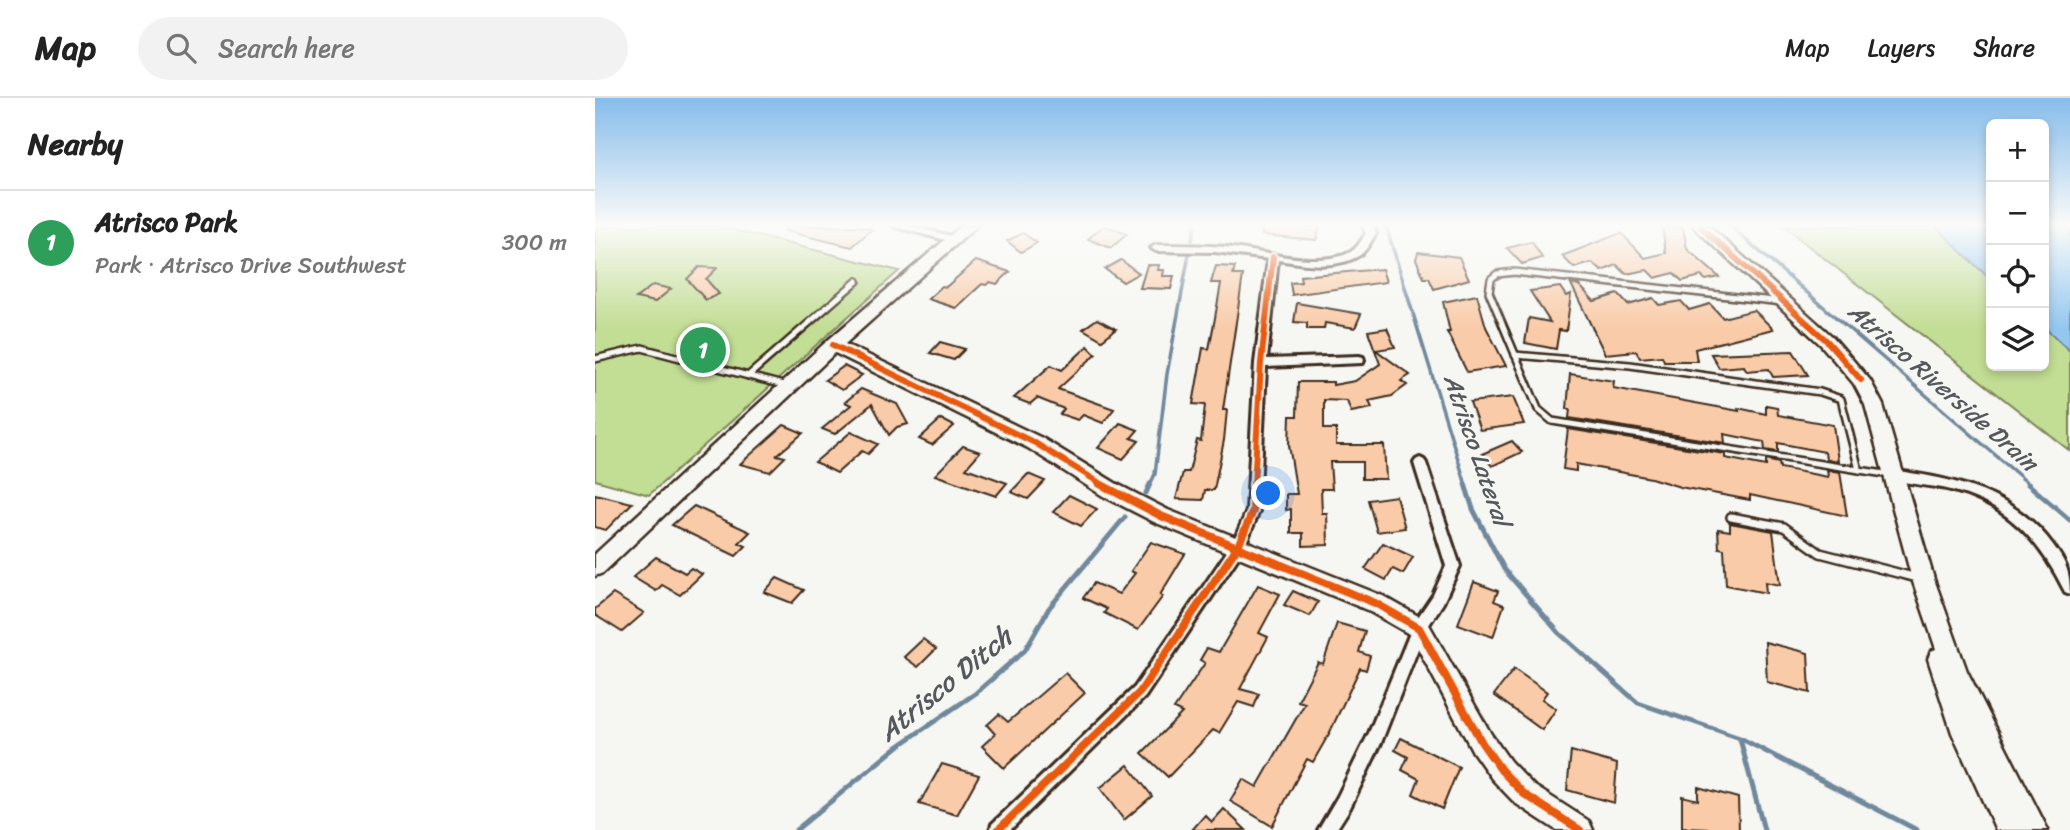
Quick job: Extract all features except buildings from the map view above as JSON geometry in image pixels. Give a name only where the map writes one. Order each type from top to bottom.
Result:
[{"type":"street","points":[[599,559],[929,260]]},
{"type":"street","points":[[998,830],[1140,692],[1238,546],[1253,511],[1261,363],[1273,260]]},
{"type":"street","points":[[1738,260],[1827,341],[1861,380],[1874,405],[1923,579],[1933,639],[1947,684],[1980,772],[2009,830]]},
{"type":"street","points":[[833,345],[1035,443],[1110,489],[1161,516],[1375,603],[1419,628],[1482,743],[1501,770],[1524,794],[1580,830]]},
{"type":"street","points":[[1261,363],[1359,360]]},
{"type":"street","points":[[1326,830],[1344,802],[1374,738],[1419,628],[1438,599],[1453,566],[1420,463]]},
{"type":"street","points":[[1896,476],[1955,485],[2011,512],[2046,543],[2062,568],[2070,589]]},
{"type":"street","points":[[1923,579],[1966,697],[2035,830]]},
{"type":"lane","points":[[1784,302],[1507,271],[1491,279],[1489,292],[1538,409],[1552,421],[1896,476]]},
{"type":"lane","points":[[748,376],[857,281]]},
{"type":"lane","points":[[595,359],[642,348],[789,387]]},
{"type":"lane","points":[[1515,355],[1671,369],[1820,392],[1841,399],[1860,470]]},
{"type":"lane","points":[[1731,517],[1784,527],[1820,553],[1923,579]]},
{"type":"green space","points":[[595,260],[855,260],[899,271],[649,495],[595,480]]},
{"type":"green space","points":[[1827,260],[1970,260],[1986,275],[1986,371],[2049,371],[2049,332],[2070,351],[2070,451]]},
{"type":"water","points":[[1970,260],[1986,260],[1986,275]]},
{"type":"water","points":[[2049,260],[2070,260],[2070,351],[2049,332]]},
{"type":"waterway","name":"Atrisco Ditch","points":[[1150,485],[1155,474],[1167,374],[1188,260]]},
{"type":"waterway","name":"Atrisco Lateral","points":[[1397,260],[1466,485]]},
{"type":"waterway","name":"Atrisco Riverside Drain","points":[[1770,260],[2030,485]]},
{"type":"waterway","name":"Atrisco Ditch","points":[[1146,493],[1150,484]]},
{"type":"waterway","name":"Atrisco Lateral","points":[[1465,484],[1473,509],[1504,569],[1559,633],[1638,703],[1740,738],[1917,830]]},
{"type":"waterway","name":"Atrisco Riverside Drain","points":[[2028,484],[2070,520]]},
{"type":"waterway","name":"Atrisco Ditch","points":[[796,830],[897,747],[976,693],[1025,650],[1049,608],[1125,517]]},
{"type":"waterway","points":[[1740,739],[1764,830]]},
{"type":"cycle path","points":[[998,830],[1140,692],[1238,546],[1253,511],[1261,363],[1273,260]]},
{"type":"cycle path","points":[[1738,260],[1827,341],[1861,380]]},
{"type":"cycle path","points":[[833,345],[1035,443],[1110,490],[1161,516],[1375,603],[1419,628],[1482,743],[1501,770],[1524,794],[1580,830]]},
{"type":"place","name":"Atrisco Park","points":[[703,350]]}]
